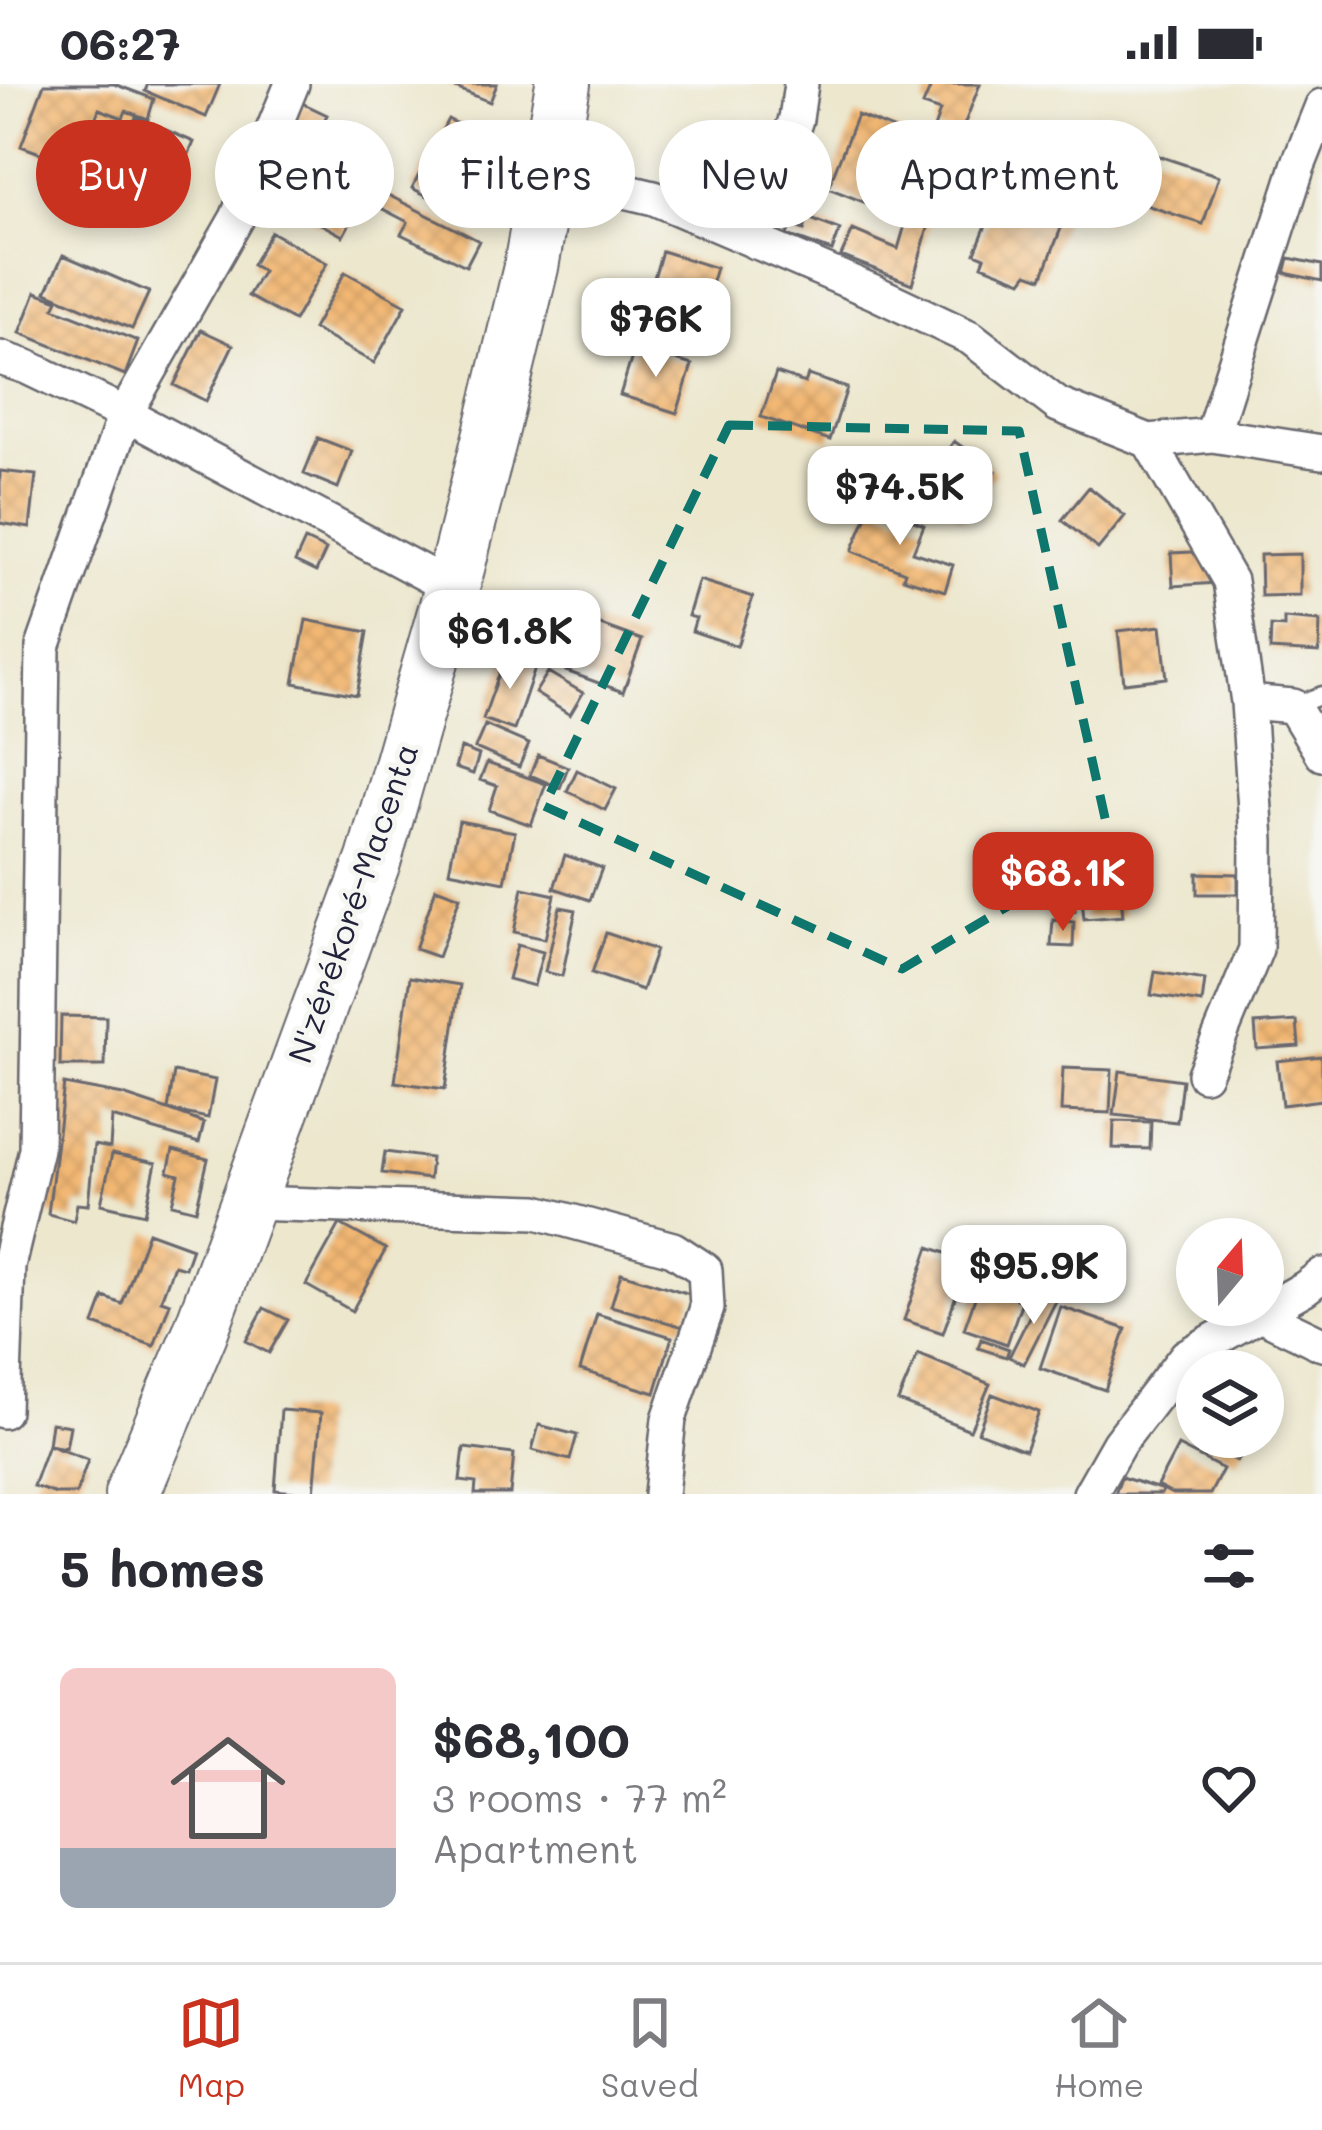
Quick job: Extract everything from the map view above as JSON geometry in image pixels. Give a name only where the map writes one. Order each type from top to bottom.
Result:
[{"type":"highway","name":"N'zérékoré-Macenta","points":[[557,120],[563,84]]},
{"type":"highway","name":"N'zérékoré-Macenta","points":[[132,1494],[200,1333],[374,859],[452,588],[538,228]]},
{"type":"street","points":[[3,1411],[8,1265],[36,1149],[43,647],[125,414],[238,218],[292,84]]},
{"type":"street","points":[[755,242],[796,119],[801,84]]},
{"type":"street","points":[[1212,435],[1298,166],[1322,106]]},
{"type":"street","points":[[635,193],[874,292],[971,338],[1058,405],[1149,441],[1212,435],[1322,452]]},
{"type":"street","points":[[0,358],[125,414],[452,588]]},
{"type":"street","points":[[1149,441],[1230,581],[1248,702],[1257,841],[1256,950],[1204,1074]]},
{"type":"street","points":[[1248,702],[1308,701],[1322,754]]},
{"type":"street","points":[[249,1203],[537,1212],[673,1249],[705,1270],[707,1308],[669,1419],[661,1494]]},
{"type":"street","points":[[1284,1300],[1322,1275]]},
{"type":"street","points":[[1090,1494],[1119,1443],[1186,1356],[1239,1326]]},
{"type":"street","points":[[1284,1326],[1322,1344]]},
{"type":"highlighted area","points":[[729,425],[1019,431],[1111,845],[902,969],[544,806]]},
{"type":"building","points":[[44,84],[114,84],[154,99],[148,119],[126,111],[123,118],[99,109],[95,120],[36,120],[36,152],[21,146]]},
{"type":"building","points":[[148,84],[220,84],[206,117],[145,91]]},
{"type":"building","points":[[446,84],[497,84],[490,102]]},
{"type":"building","points":[[932,84],[980,84],[966,120],[937,120],[940,111],[923,105]]},
{"type":"building","points":[[298,101],[327,115],[324,120],[288,120]]},
{"type":"building","points":[[857,115],[870,120],[856,120],[856,199],[832,190],[832,178]]},
{"type":"building","points":[[1162,157],[1219,176],[1203,224],[1162,210]]},
{"type":"building","points":[[394,198],[418,210],[418,228],[453,228],[479,241],[466,266],[401,234],[408,222],[394,215]]},
{"type":"building","points":[[790,228],[840,230],[832,251],[787,235]]},
{"type":"building","points":[[904,228],[928,228],[912,284],[841,256],[853,230],[898,249]]},
{"type":"building","points":[[985,228],[1061,228],[1042,278],[1028,273],[1022,281],[982,265],[985,257],[975,253]]},
{"type":"building","points":[[271,232],[327,263],[294,321],[248,296],[263,271],[252,265]]},
{"type":"building","points":[[662,251],[716,268],[699,324],[645,308]]},
{"type":"building","points":[[63,255],[149,292],[132,329],[46,292]]},
{"type":"building","points":[[1289,258],[1322,265],[1322,281],[1285,273]]},
{"type":"building","points":[[345,272],[406,305],[374,363],[313,329]]},
{"type":"building","points":[[36,292],[58,300],[54,308],[138,341],[125,375],[20,333]]},
{"type":"building","points":[[201,330],[233,345],[206,401],[174,385]]},
{"type":"building","points":[[635,347],[692,365],[677,413],[620,395]]},
{"type":"building","points":[[776,373],[805,383],[808,375],[847,388],[830,440],[761,417]]},
{"type":"building","points":[[318,438],[352,451],[338,488],[304,474]]},
{"type":"building","points":[[954,441],[996,471],[962,519],[920,488]]},
{"type":"building","points":[[0,471],[36,475],[30,528],[0,523]]},
{"type":"building","points":[[1089,487],[1125,516],[1098,549],[1062,520]]},
{"type":"building","points":[[872,504],[924,525],[913,552],[953,565],[945,591],[903,578],[905,572],[852,551]]},
{"type":"building","points":[[305,540],[326,550],[316,572],[295,562]]},
{"type":"building","points":[[1214,551],[1216,583],[1173,586],[1171,553]]},
{"type":"building","points":[[1300,554],[1300,595],[1261,596],[1260,555]]},
{"type":"building","points":[[699,580],[753,597],[737,646],[692,631],[696,618],[688,616]]},
{"type":"building","points":[[1284,618],[1320,621],[1319,653],[1270,650],[1271,626],[1284,627]]},
{"type":"building","points":[[584,619],[642,640],[623,692],[566,671]]},
{"type":"building","points":[[306,620],[368,632],[357,695],[294,683]]},
{"type":"building","points":[[1161,626],[1167,678],[1124,683],[1118,631]]},
{"type":"building","points":[[506,655],[536,665],[514,730],[483,719]]},
{"type":"building","points":[[548,672],[583,693],[570,715],[535,693]]},
{"type":"building","points":[[485,725],[529,744],[519,767],[475,748]]},
{"type":"building","points":[[461,748],[479,755],[473,774],[455,768]]},
{"type":"building","points":[[538,755],[568,767],[560,788],[530,775]]},
{"type":"building","points":[[487,763],[546,784],[531,825],[489,810],[497,786],[480,780]]},
{"type":"building","points":[[577,770],[616,789],[605,810],[567,791]]},
{"type":"building","points":[[459,821],[515,832],[505,882],[449,871]]},
{"type":"building","points":[[565,855],[602,868],[590,900],[554,888]]},
{"type":"building","points":[[1052,859],[1074,859],[1075,911],[1054,912]]},
{"type":"building","points":[[1118,867],[1123,916],[1084,919],[1079,870]]},
{"type":"building","points":[[1197,873],[1238,874],[1238,894],[1197,894]]},
{"type":"building","points":[[436,888],[460,897],[438,957],[415,949]]},
{"type":"building","points":[[523,888],[555,895],[545,939],[514,932]]},
{"type":"building","points":[[560,907],[576,910],[562,976],[545,972]]},
{"type":"building","points":[[1053,920],[1074,922],[1073,947],[1051,946]]},
{"type":"building","points":[[606,933],[656,950],[642,990],[592,973]]},
{"type":"building","points":[[517,945],[543,952],[534,986],[508,979]]},
{"type":"building","points":[[1155,972],[1205,980],[1202,1003],[1151,995]]},
{"type":"building","points":[[410,977],[460,985],[445,1089],[395,1082]]},
{"type":"building","points":[[61,1016],[106,1017],[105,1066],[60,1066]]},
{"type":"building","points":[[1297,1021],[1299,1046],[1257,1049],[1255,1024]]},
{"type":"building","points":[[1322,1056],[1322,1100],[1282,1105],[1277,1061]]},
{"type":"building","points":[[1063,1068],[1112,1070],[1110,1113],[1061,1111]]},
{"type":"building","points":[[1120,1071],[1182,1080],[1177,1122],[1114,1115]]},
{"type":"building","points":[[174,1072],[215,1080],[208,1118],[168,1110]]},
{"type":"building","points":[[64,1084],[123,1095],[204,1123],[199,1143],[112,1117],[110,1148],[94,1145],[88,1205],[77,1204],[74,1221],[48,1214]]},
{"type":"building","points":[[1114,1121],[1151,1122],[1150,1149],[1113,1148]]},
{"type":"building","points":[[173,1150],[208,1159],[196,1210],[172,1204],[179,1175],[168,1172]]},
{"type":"building","points":[[385,1152],[431,1158],[429,1179],[382,1173]]},
{"type":"building","points":[[112,1154],[156,1163],[145,1214],[101,1204]]},
{"type":"building","points":[[340,1224],[386,1249],[352,1311],[306,1285]]},
{"type":"building","points":[[148,1232],[192,1248],[185,1268],[174,1265],[161,1300],[170,1303],[154,1346],[94,1324],[104,1297],[122,1304]]},
{"type":"building","points":[[929,1247],[968,1261],[943,1333],[904,1320]]},
{"type":"building","points":[[621,1273],[693,1295],[683,1327],[611,1306]]},
{"type":"building","points":[[982,1278],[1019,1290],[1016,1299],[1022,1301],[1007,1344],[964,1329]]},
{"type":"building","points":[[1043,1289],[1058,1297],[1024,1364],[1009,1357]]},
{"type":"building","points":[[1061,1307],[1126,1329],[1105,1390],[1040,1368]]},
{"type":"building","points":[[264,1308],[288,1320],[269,1353],[246,1341]]},
{"type":"building","points":[[597,1314],[672,1337],[655,1393],[580,1370]]},
{"type":"building","points":[[981,1339],[1009,1349],[1006,1357],[978,1348]]},
{"type":"building","points":[[918,1354],[990,1384],[970,1430],[898,1401]]},
{"type":"building","points":[[992,1394],[1039,1412],[1025,1450],[978,1432]]},
{"type":"building","points":[[281,1410],[321,1413],[314,1494],[275,1490]]},
{"type":"building","points":[[51,1423],[70,1426],[66,1448],[48,1445]]},
{"type":"building","points":[[539,1425],[577,1435],[570,1460],[532,1450]]},
{"type":"building","points":[[48,1445],[88,1460],[76,1494],[56,1494],[33,1486]]},
{"type":"building","points":[[464,1448],[514,1454],[510,1494],[475,1494],[476,1483],[460,1481]]},
{"type":"building","points":[[1176,1450],[1176,1458],[1201,1458],[1223,1469],[1210,1494],[1172,1494],[1157,1486]]},
{"type":"building","points":[[1121,1477],[1163,1490],[1161,1494],[1115,1494]]}]
